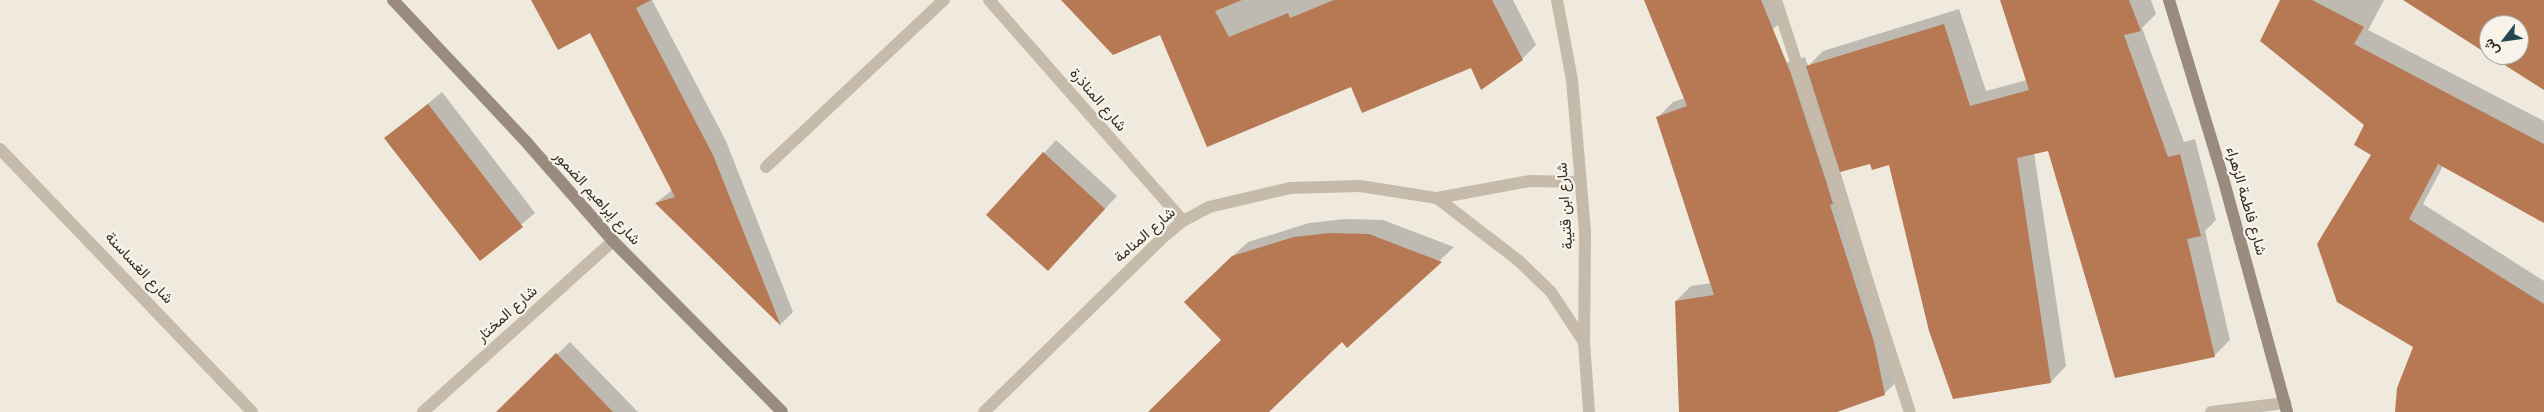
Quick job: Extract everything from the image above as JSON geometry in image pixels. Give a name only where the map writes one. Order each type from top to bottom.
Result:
[{"type":"street","name":"شارع إبراهيم الضمور","points":[[393,0],[528,144],[612,241],[782,412]]},
{"type":"street","points":[[766,167],[944,0]]},
{"type":"street","name":"شارع المناذرة","points":[[989,0],[1183,221]]},
{"type":"street","name":"شارع ابن قتيبة","points":[[1557,0],[1572,80],[1579,182],[1585,233],[1584,342],[1589,412]]},
{"type":"street","points":[[1776,0],[1910,412]]},
{"type":"street","name":"شارع فاطمة الزهراء","points":[[2169,0],[2223,178],[2286,408]]},
{"type":"street","name":"شارع الغساسنة","points":[[0,149],[252,412]]},
{"type":"street","name":"شارع المنامة","points":[[984,412],[1160,240],[1183,221],[1229,201],[1290,188],[1360,186],[1437,198],[1530,181],[1579,182]]},
{"type":"street","name":"شارع المنامة","points":[[1437,198],[1519,261],[1551,292],[1584,342]]},
{"type":"street","name":"شارع المختار","points":[[423,412],[612,241]]},
{"type":"street","points":[[2211,412],[2286,408]]},
{"type":"building","points":[[531,0],[651,0],[636,8],[713,155],[781,326],[655,203],[675,197],[590,33],[558,50]]},
{"type":"building","points":[[1061,0],[1242,0],[1215,11],[1229,37],[1288,13],[1290,18],[1334,0],[1492,0],[1523,60],[1481,90],[1471,68],[1362,113],[1351,87],[1207,147],[1160,35],[1113,55]]},
{"type":"building","points":[[1644,0],[1761,0],[1790,71],[1826,181],[1833,204],[1830,205],[1874,342],[1885,395],[1837,412],[1679,412],[1675,301],[1714,295],[1656,117],[1687,106]]},
{"type":"building","points":[[2000,0],[2129,0],[2141,31],[2124,35],[2168,157],[2180,154],[2201,236],[2187,239],[2215,357],[2115,378],[2048,151],[2017,158],[2051,383],[1953,399],[1929,331],[1889,165],[1872,170],[1870,164],[1840,172],[1806,66],[1944,24],[1970,106],[2029,90]]},
{"type":"building","points":[[2280,0],[2312,0],[2364,27],[2354,44],[2544,144],[2544,223],[2438,164],[2409,219],[2544,304],[2544,412],[2395,412],[2397,388],[2413,347],[2337,302],[2317,244],[2371,155],[2354,145],[2364,125],[2260,41]]},
{"type":"building","points":[[2403,0],[2544,0],[2544,90],[2505,65],[2529,65],[2529,15],[2479,15],[2479,49]]},
{"type":"building","points":[[428,104],[523,227],[480,261],[384,138]]},
{"type":"building","points":[[1043,152],[1105,209],[1048,271],[986,215]]},
{"type":"building","points":[[1330,233],[1369,234],[1442,262],[1347,348],[1342,342],[1269,412],[1148,412],[1221,340],[1184,302],[1232,256],[1294,237]]},
{"type":"building","points":[[556,353],[613,412],[496,412]]}]
